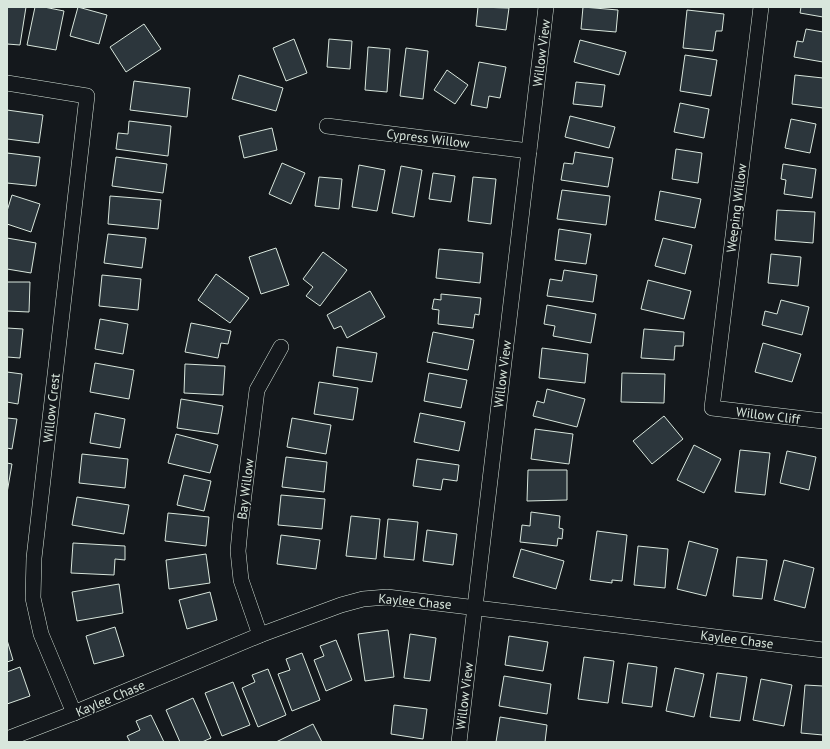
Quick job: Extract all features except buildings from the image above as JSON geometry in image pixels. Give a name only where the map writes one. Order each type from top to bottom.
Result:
[{"type":"street","name":"Willow View","points":[[459,742],[546,7]]},
{"type":"street","name":"Weeping Willow","points":[[712,408],[761,7]]},
{"type":"street","name":"Willow Crest","points":[[7,83],[87,96],[34,558],[33,598],[41,634],[74,713]]},
{"type":"street","name":"Cypress Willow","points":[[327,126],[529,151]]},
{"type":"street","name":"Bay Willow","points":[[260,635],[241,580],[238,551],[257,390],[281,347]]},
{"type":"street","name":"Willow Cliff","points":[[712,408],[823,421]]},
{"type":"street","name":"Kaylee Chase","points":[[7,739],[74,713],[260,635],[341,605],[363,599],[387,597],[823,650]]}]
